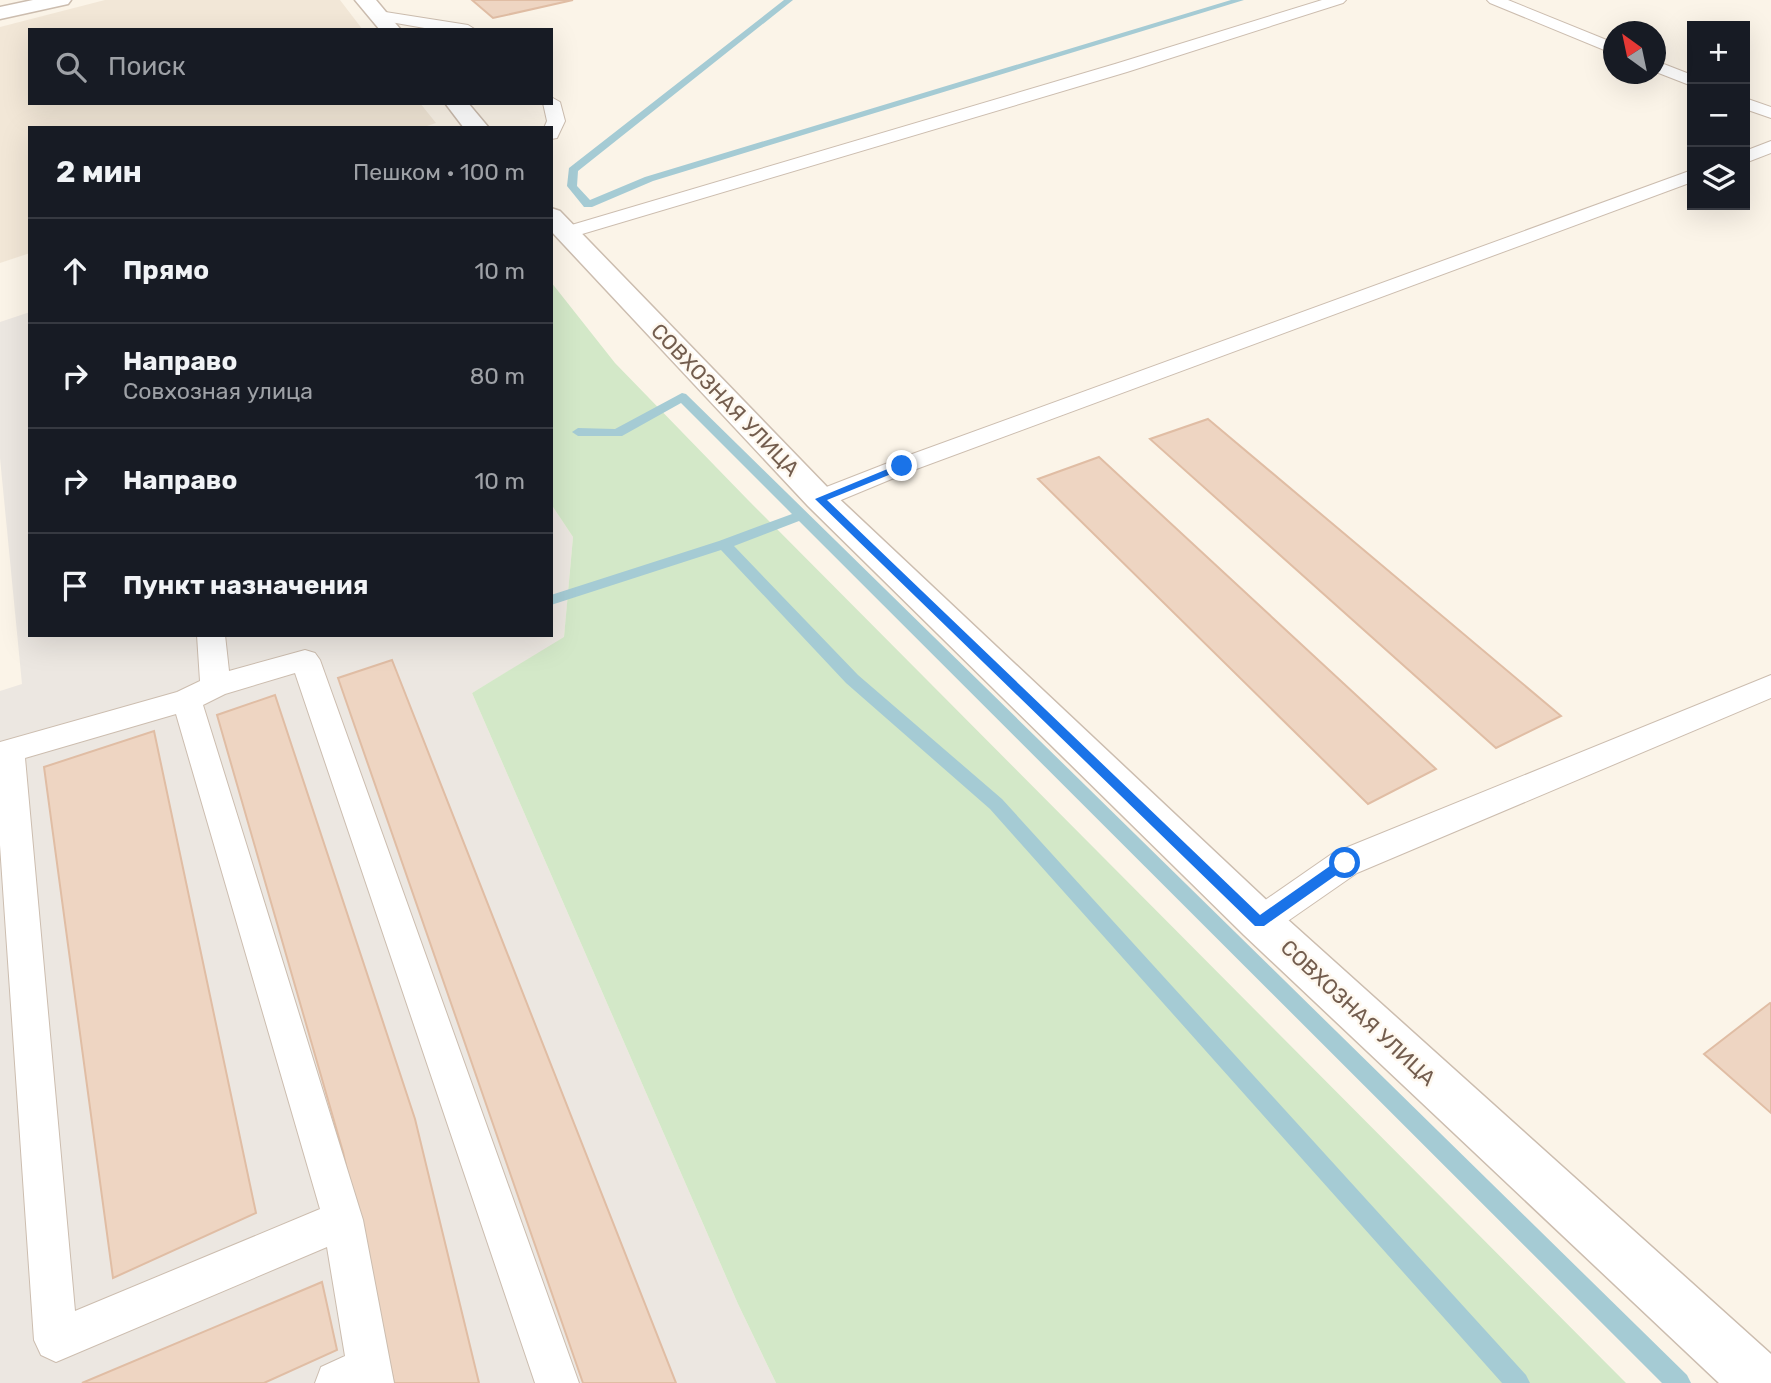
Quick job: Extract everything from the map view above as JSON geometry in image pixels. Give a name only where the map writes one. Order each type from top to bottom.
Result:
[{"type":"street","points":[[0,13],[61,0]]},
{"type":"street","points":[[365,0],[385,23]]},
{"type":"street","points":[[457,105],[469,126]]},
{"type":"street","name":"СОВХОЗНАЯ УЛИЦА","points":[[558,225],[820,499],[1260,922],[1761,1383]]},
{"type":"lane","points":[[558,225],[1121,68],[1338,0]]},
{"type":"lane","points":[[1495,0],[1603,44]]},
{"type":"lane","points":[[385,23],[444,28]]},
{"type":"lane","points":[[1666,70],[1687,79]]},
{"type":"lane","points":[[552,105],[556,121],[553,129]]},
{"type":"lane","points":[[1750,105],[1771,113]]},
{"type":"lane","points":[[1750,155],[1771,147]]},
{"type":"lane","points":[[820,499],[915,461],[1687,178]]},
{"type":"lane","points":[[211,637],[201,693],[343,1220],[359,1378]]},
{"type":"lane","points":[[343,1220],[56,1340],[5,753],[305,660],[557,1383]]},
{"type":"lane","points":[[1260,922],[1345,863],[1771,686]]},
{"type":"shaded area","points":[[105,0],[340,0],[361,28],[28,28],[28,105],[422,105],[436,123],[427,126],[28,126],[28,254],[0,263],[0,27]]},
{"type":"shaded area","points":[[28,313],[28,637],[553,637],[553,507],[573,537],[564,638],[472,693],[738,1304],[776,1383],[0,1383],[0,691],[22,684],[0,458],[0,322]]},
{"type":"green space","points":[[553,285],[615,363],[748,500],[1626,1383],[776,1383],[738,1304],[472,693],[564,637],[573,537],[553,507]]},
{"type":"building","points":[[472,0],[573,0],[493,18]]},
{"type":"building","points":[[1208,419],[1561,716],[1496,748],[1150,439]]},
{"type":"building","points":[[1099,457],[1436,769],[1368,804],[1038,479]]},
{"type":"building","points":[[392,660],[676,1383],[583,1383],[338,678]]},
{"type":"building","points":[[275,695],[415,1119],[479,1383],[394,1383],[343,1152],[217,715]]},
{"type":"building","points":[[154,731],[256,1213],[113,1278],[44,767]]},
{"type":"building","points":[[1771,1004],[1771,1113],[1704,1054]]},
{"type":"building","points":[[322,1282],[337,1350],[264,1383],[82,1383]]},
{"type":"waterway","points":[[789,0],[573,170],[572,186],[588,205],[649,179],[1240,0]]},
{"type":"waterway","points":[[578,432],[617,433],[682,397],[1679,1383]]},
{"type":"waterway","points":[[724,544],[801,515]]},
{"type":"waterway","points":[[553,599],[724,544]]},
{"type":"waterway","points":[[724,544],[852,679],[996,804],[1518,1383]]},
{"type":"route","points":[[902,466],[820,499],[1260,922],[1345,863]]}]
